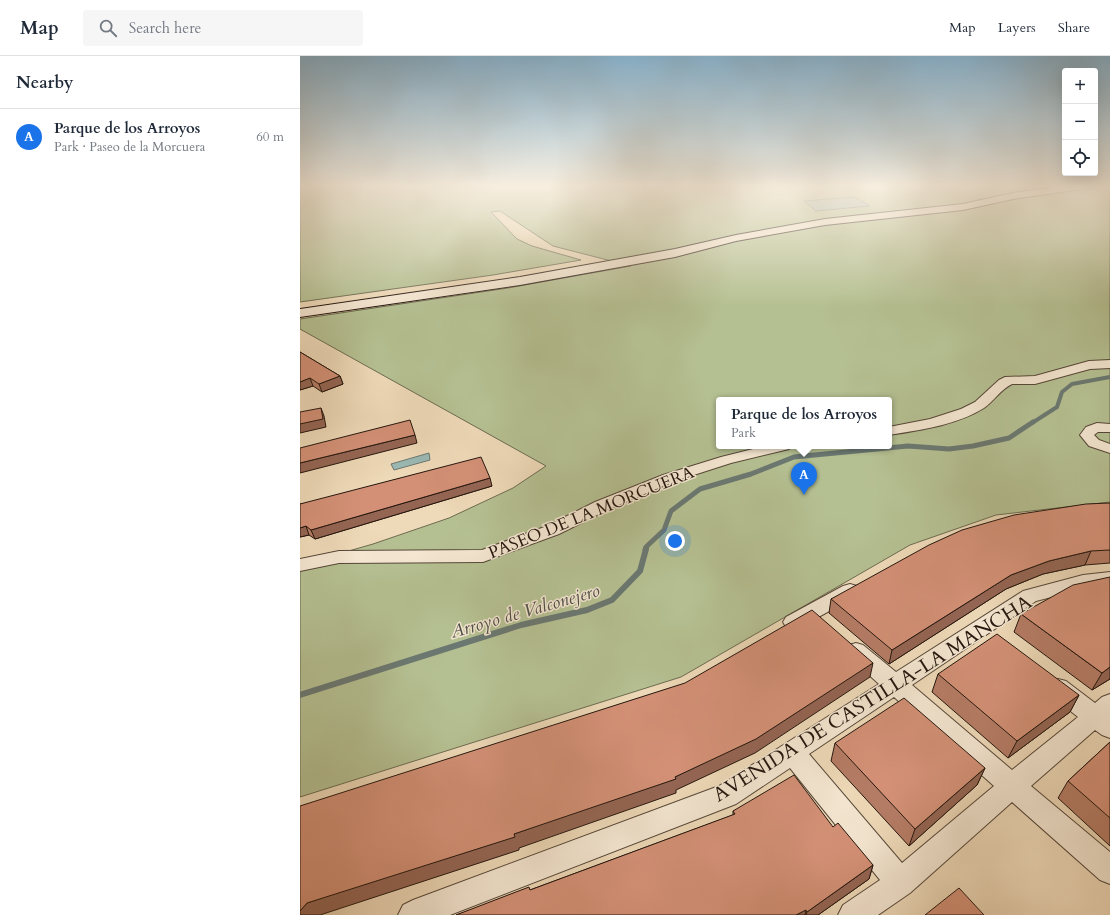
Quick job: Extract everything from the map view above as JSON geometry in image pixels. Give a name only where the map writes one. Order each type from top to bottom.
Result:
[{"type":"street","points":[[300,309],[619,260],[730,235],[778,226]]},
{"type":"street","points":[[300,313],[520,281],[675,253],[736,238],[802,226]]},
{"type":"street","points":[[892,431],[911,428],[953,416],[977,407],[1004,383],[1010,380],[1035,380],[1089,365],[1110,364]]},
{"type":"street","points":[[1110,428],[1103,427],[1091,429],[1088,431],[1087,435],[1094,443],[1110,449]]},
{"type":"street","name":"PASEO DE LA MORCUERA","points":[[300,565],[339,557],[483,556],[553,530],[601,506],[669,478],[726,460],[772,449]]},
{"type":"street","name":"AVENIDA DE CASTILLA-LA MANCHA","points":[[413,915],[727,795],[895,684],[990,635],[1030,596],[1083,582],[1110,579]]},
{"type":"street","points":[[777,631],[864,583]]},
{"type":"street","points":[[811,612],[1110,870]]},
{"type":"street","points":[[853,915],[900,883],[1012,786],[1105,716],[1041,674]]},
{"type":"street","points":[[792,752],[900,883]]},
{"type":"green space","points":[[300,226],[505,226],[517,239],[532,246],[581,260],[493,275],[300,302]]},
{"type":"green space","points":[[523,226],[1110,226],[1110,502],[996,515],[910,545],[681,677],[300,797],[300,565],[373,544],[449,518],[513,488],[546,466],[300,329],[300,319],[508,288],[631,266],[553,246]]},
{"type":"water","points":[[429,453],[430,460],[394,470],[391,464]]},
{"type":"building","points":[[300,352],[340,376],[319,384],[310,378],[300,382]]},
{"type":"building","points":[[321,408],[323,419],[300,424],[300,412]]},
{"type":"building","points":[[410,420],[415,435],[300,463],[300,448]]},
{"type":"building","points":[[481,457],[490,478],[311,530],[306,526],[300,528],[300,504]]},
{"type":"building","points":[[1110,503],[1110,550],[1091,551],[1049,561],[1011,575],[892,650],[831,599],[929,545],[962,530],[1014,515],[1086,504]]},
{"type":"building","points":[[1110,577],[1110,667],[1102,673],[1021,614],[1073,585]]},
{"type":"building","points":[[812,610],[873,663],[756,739],[675,777],[676,779],[514,834],[515,837],[307,903],[300,911],[300,806],[685,683]]},
{"type":"building","points":[[997,634],[1079,695],[1017,741],[938,674]]},
{"type":"building","points":[[904,698],[985,768],[915,829],[835,743]]},
{"type":"building","points":[[1110,742],[1110,818],[1068,781]]},
{"type":"building","points":[[794,775],[833,827],[838,823],[873,865],[807,912],[806,910],[796,915],[456,915],[529,887],[530,890],[735,814],[733,811]]},
{"type":"building","points":[[959,888],[984,915],[925,915]]},
{"type":"waterway","name":"Arroyo de Valconejero","points":[[1032,423],[1057,407],[1062,392],[1072,384],[1110,377]]},
{"type":"waterway","name":"Arroyo de Valconejero","points":[[892,448],[908,446],[949,449],[973,446],[1009,438],[1033,422]]},
{"type":"waterway","name":"Arroyo de Valconejero","points":[[645,550],[646,547],[664,530],[671,511],[700,489],[751,474],[794,457],[877,449]]},
{"type":"waterway","name":"Arroyo de Valconejero","points":[[300,695],[521,625],[587,610],[612,600],[640,571],[646,549]]},
{"type":"place","name":"Parque de los Arroyos","points":[[804,495]]}]
